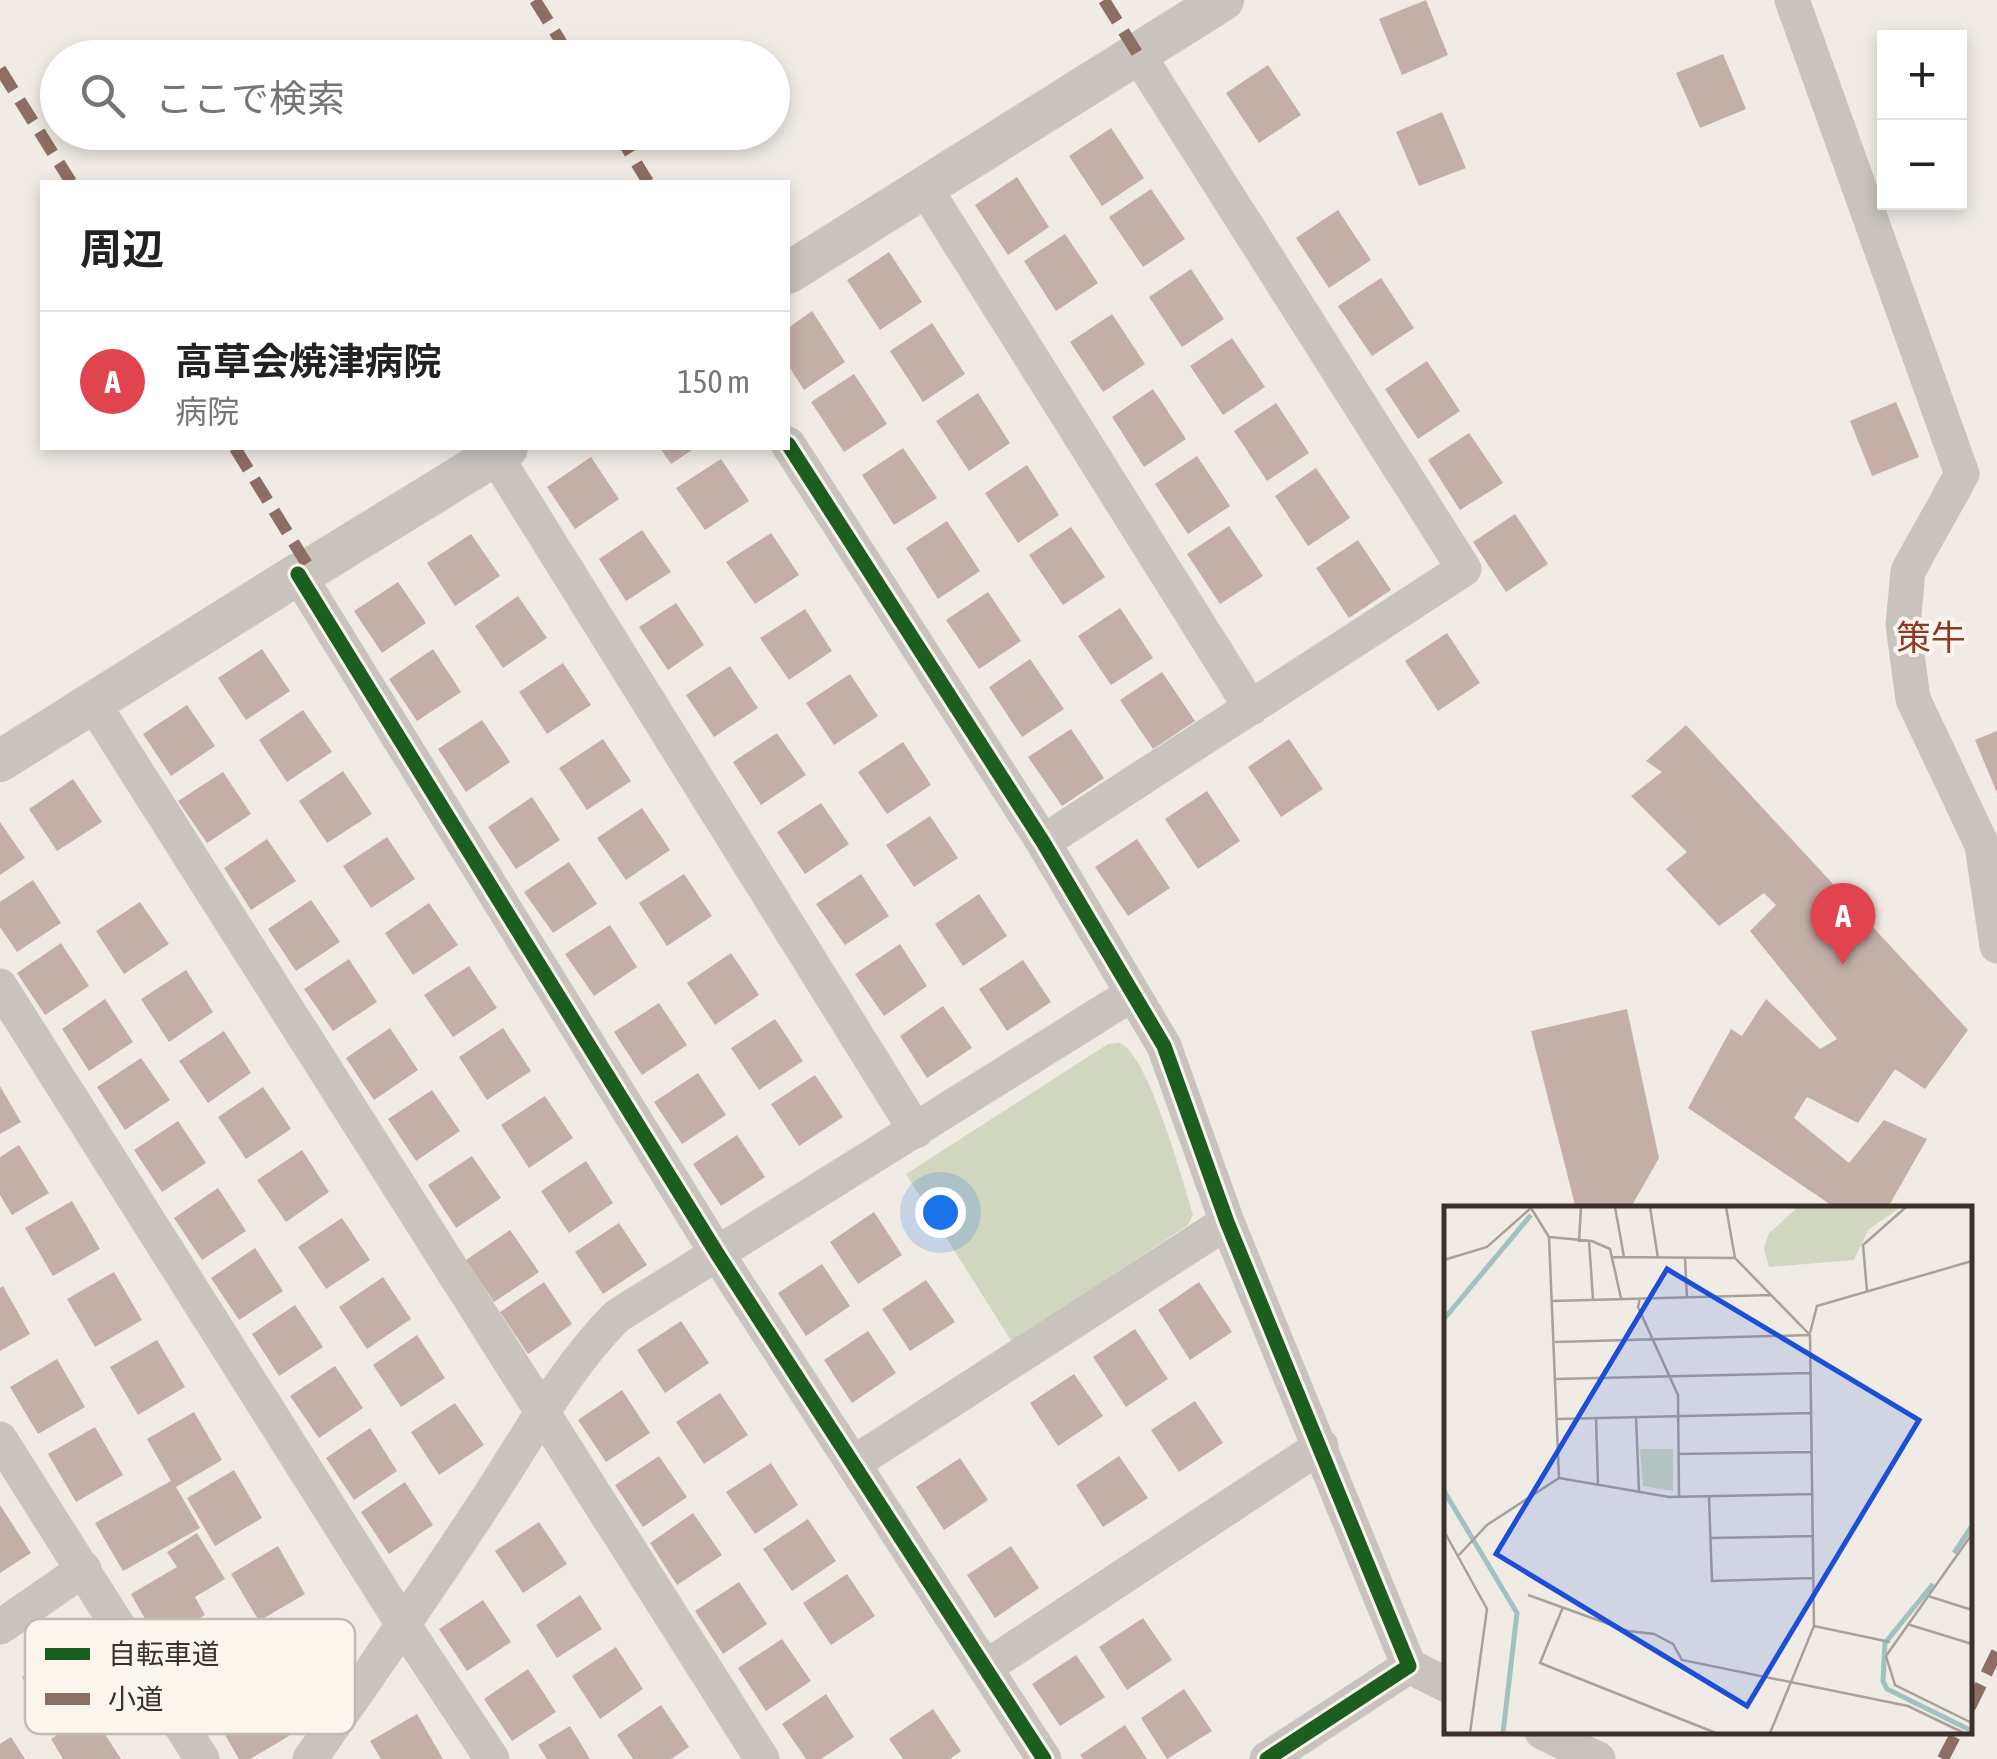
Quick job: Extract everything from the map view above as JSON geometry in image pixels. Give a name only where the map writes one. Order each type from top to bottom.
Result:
[{"type":"street","points":[[790,271],[1223,0]]},
{"type":"street","points":[[1792,0],[1962,474],[1908,571],[1904,625],[1913,700],[1982,846],[1997,946]]},
{"type":"street","points":[[1043,842],[1464,569],[1136,53]]},
{"type":"street","points":[[925,188],[1251,708]]},
{"type":"street","points":[[790,447],[1043,842],[1164,1046],[1227,1222],[1410,1666],[1444,1683]]},
{"type":"street","points":[[0,761],[501,451],[916,1131]]},
{"type":"street","points":[[304,572],[718,1255],[1044,1759]]},
{"type":"street","points":[[94,703],[762,1759]]},
{"type":"street","points":[[0,986],[492,1759]]},
{"type":"street","points":[[355,1695],[542,1414],[617,1316],[1132,994]]},
{"type":"street","points":[[854,1463],[1227,1222]]},
{"type":"street","points":[[0,1440],[115,1619]]},
{"type":"street","points":[[986,1666],[1322,1446]]},
{"type":"street","points":[[0,1627],[84,1569]]},
{"type":"street","points":[[1267,1759],[1410,1666]]},
{"type":"street","points":[[186,1734],[202,1759]]},
{"type":"street","points":[[310,1759],[328,1734]]},
{"type":"street","points":[[1546,1734],[1598,1759]]},
{"type":"green space","points":[[1120,1043],[1142,1070],[1153,1094],[1193,1214],[1188,1225],[1012,1342],[906,1174],[1108,1044]]},
{"type":"building","points":[[1426,0],[1448,55],[1402,75],[1379,19]]},
{"type":"building","points":[[1723,54],[1746,109],[1700,128],[1676,73]]},
{"type":"building","points":[[1268,65],[1301,115],[1259,143],[1226,93]]},
{"type":"building","points":[[1442,112],[1466,168],[1419,186],[1396,132]]},
{"type":"building","points":[[1111,128],[1144,178],[1102,206],[1069,156]]},
{"type":"building","points":[[1017,177],[1049,227],[1008,255],[975,205]]},
{"type":"building","points":[[1151,189],[1185,239],[1143,267],[1109,217]]},
{"type":"building","points":[[1338,210],[1371,260],[1329,288],[1296,238]]},
{"type":"building","points":[[1065,234],[1098,283],[1056,311],[1024,261]]},
{"type":"building","points":[[889,252],[922,302],[880,330],[847,280]]},
{"type":"building","points":[[1191,269],[1224,319],[1182,347],[1149,297]]},
{"type":"building","points":[[1381,278],[1414,328],[1372,356],[1338,306]]},
{"type":"building","points":[[812,311],[845,362],[804,390],[790,368],[790,327]]},
{"type":"building","points":[[1112,314],[1145,364],[1103,392],[1070,342]]},
{"type":"building","points":[[932,323],[965,374],[923,402],[890,351]]},
{"type":"building","points":[[1232,338],[1265,387],[1223,415],[1190,366]]},
{"type":"building","points":[[1427,361],[1460,411],[1418,439],[1385,389]]},
{"type":"building","points":[[854,374],[887,424],[844,452],[811,402]]},
{"type":"building","points":[[1153,389],[1186,439],[1144,467],[1112,417]]},
{"type":"building","points":[[978,393],[1010,443],[969,471],[936,421]]},
{"type":"building","points":[[1896,402],[1919,457],[1872,476],[1850,421]]},
{"type":"building","points":[[1276,403],[1309,453],[1267,481],[1234,431]]},
{"type":"building","points":[[1469,433],[1503,483],[1460,510],[1428,460]]},
{"type":"building","points":[[903,448],[937,498],[894,525],[862,475]]},
{"type":"building","points":[[661,450],[692,450],[671,464]]},
{"type":"building","points":[[1197,456],[1230,506],[1188,534],[1155,484]]},
{"type":"building","points":[[591,457],[619,499],[575,529],[547,487]]},
{"type":"building","points":[[721,459],[749,501],[705,530],[676,488]]},
{"type":"building","points":[[1027,465],[1059,515],[1018,543],[985,493]]},
{"type":"building","points":[[1316,468],[1350,518],[1308,546],[1275,496]]},
{"type":"building","points":[[1515,514],[1548,564],[1506,592],[1473,542]]},
{"type":"building","points":[[947,521],[980,571],[938,599],[906,548]]},
{"type":"building","points":[[1229,526],[1263,576],[1220,604],[1187,554]]},
{"type":"building","points":[[1071,527],[1105,577],[1063,605],[1029,555]]},
{"type":"building","points":[[642,530],[671,572],[626,601],[599,559]]},
{"type":"building","points":[[771,533],[799,575],[755,604],[726,562]]},
{"type":"building","points":[[471,534],[500,576],[455,606],[427,563]]},
{"type":"building","points":[[1358,540],[1391,590],[1349,618],[1316,568]]},
{"type":"building","points":[[398,582],[426,623],[382,653],[354,611]]},
{"type":"building","points":[[988,592],[1021,641],[979,669],[946,620]]},
{"type":"building","points":[[518,596],[547,638],[503,668],[475,626]]},
{"type":"building","points":[[676,603],[704,645],[668,670],[639,627]]},
{"type":"building","points":[[1120,608],[1153,658],[1111,685],[1078,636]]},
{"type":"building","points":[[805,609],[832,651],[789,680],[760,638]]},
{"type":"building","points":[[1447,633],[1480,683],[1438,711],[1405,661]]},
{"type":"building","points":[[262,649],[290,691],[246,720],[218,678]]},
{"type":"building","points":[[433,649],[461,692],[417,721],[389,679]]},
{"type":"building","points":[[1030,659],[1064,709],[1022,737],[989,687]]},
{"type":"building","points":[[563,663],[591,705],[547,734],[519,692]]},
{"type":"building","points":[[730,666],[758,708],[714,737],[686,695]]},
{"type":"building","points":[[1162,672],[1195,721],[1153,749],[1120,700]]},
{"type":"building","points":[[850,674],[878,716],[834,745],[806,703]]},
{"type":"building","points":[[187,705],[215,746],[171,776],[143,734]]},
{"type":"building","points":[[303,710],[332,752],[287,782],[259,740]]},
{"type":"building","points":[[482,720],[510,762],[466,792],[438,749]]},
{"type":"building","points":[[1686,725],[1968,1030],[1925,1089],[1895,1069],[1858,1123],[1807,1097],[1794,1118],[1849,1163],[1884,1120],[1927,1139],[1889,1206],[1833,1206],[1688,1108],[1731,1029],[1742,1036],[1766,999],[1820,1049],[1837,1039],[1750,931],[1776,905],[1764,893],[1719,926],[1666,869],[1687,852],[1631,796],[1662,772],[1646,761]]},
{"type":"building","points":[[1071,729],[1104,778],[1062,806],[1028,757]]},
{"type":"building","points":[[1997,731],[1997,793],[1975,740]]},
{"type":"building","points":[[777,733],[806,775],[761,805],[733,762]]},
{"type":"building","points":[[603,739],[631,781],[587,810],[559,768]]},
{"type":"building","points":[[1289,739],[1323,789],[1281,817],[1248,767]]},
{"type":"building","points":[[903,742],[931,785],[887,814],[858,772]]},
{"type":"building","points":[[343,771],[372,814],[327,843],[299,801]]},
{"type":"building","points":[[223,772],[251,814],[207,843],[178,801]]},
{"type":"building","points":[[73,779],[102,822],[57,851],[29,809]]},
{"type":"building","points":[[1207,791],[1240,841],[1198,869],[1165,819]]},
{"type":"building","points":[[532,797],[560,840],[516,869],[488,827]]},
{"type":"building","points":[[821,803],[849,844],[805,874],[777,832]]},
{"type":"building","points":[[642,808],[670,850],[626,880],[597,838]]},
{"type":"building","points":[[930,816],[958,858],[914,887],[886,845]]},
{"type":"building","points":[[0,822],[25,858],[0,875]]},
{"type":"building","points":[[387,837],[415,879],[371,908],[343,866]]},
{"type":"building","points":[[267,839],[296,881],[251,910],[224,868]]},
{"type":"building","points":[[1137,839],[1170,888],[1128,916],[1095,867]]},
{"type":"building","points":[[569,862],[597,904],[553,933],[524,892]]},
{"type":"building","points":[[684,874],[712,916],[667,946],[639,903]]},
{"type":"building","points":[[861,874],[889,916],[845,945],[816,904]]},
{"type":"building","points":[[33,880],[61,923],[17,952],[0,927],[0,902]]},
{"type":"building","points":[[979,894],[1007,936],[963,966],[935,924]]},
{"type":"building","points":[[311,900],[340,942],[296,971],[268,929]]},
{"type":"building","points":[[140,902],[169,944],[124,974],[96,931]]},
{"type":"building","points":[[429,903],[458,945],[413,975],[385,933]]},
{"type":"building","points":[[610,925],[637,967],[594,996],[565,954]]},
{"type":"building","points":[[61,943],[89,986],[45,1015],[17,973]]},
{"type":"building","points":[[900,944],[927,986],[884,1016],[855,974]]},
{"type":"building","points":[[731,953],[759,995],[715,1025],[687,983]]},
{"type":"building","points":[[349,959],[377,1002],[333,1031],[304,989]]},
{"type":"building","points":[[1023,960],[1051,1002],[1007,1031],[979,989]]},
{"type":"building","points":[[469,966],[497,1008],[453,1037],[424,995]]},
{"type":"building","points":[[186,970],[213,1012],[169,1042],[141,999]]},
{"type":"building","points":[[105,999],[133,1042],[89,1071],[62,1029]]},
{"type":"building","points":[[659,1003],[687,1045],[642,1075],[614,1032]]},
{"type":"building","points":[[943,1006],[972,1048],[927,1078],[900,1036]]},
{"type":"building","points":[[1627,1009],[1659,1158],[1632,1206],[1575,1206],[1531,1031]]},
{"type":"building","points":[[775,1019],[803,1061],[759,1090],[731,1048]]},
{"type":"building","points":[[390,1028],[418,1070],[374,1100],[346,1058]]},
{"type":"building","points":[[503,1028],[531,1071],[487,1100],[459,1057]]},
{"type":"building","points":[[224,1031],[251,1073],[208,1103],[179,1061]]},
{"type":"building","points":[[141,1058],[170,1100],[125,1130],[97,1087]]},
{"type":"building","points":[[698,1073],[726,1115],[682,1144],[654,1102]]},
{"type":"building","points":[[815,1075],[843,1117],[799,1146],[771,1104]]},
{"type":"building","points":[[0,1086],[21,1122],[0,1134]]},
{"type":"building","points":[[263,1087],[291,1129],[246,1159],[218,1117]]},
{"type":"building","points":[[432,1090],[460,1131],[416,1161],[388,1119]]},
{"type":"building","points":[[545,1096],[573,1138],[529,1168],[501,1125]]},
{"type":"building","points":[[178,1121],[206,1163],[162,1192],[134,1150]]},
{"type":"building","points":[[737,1135],[765,1177],[721,1206],[693,1164]]},
{"type":"building","points":[[19,1145],[49,1193],[12,1215],[0,1195],[0,1157]]},
{"type":"building","points":[[302,1150],[329,1192],[286,1222],[257,1180]]},
{"type":"building","points":[[472,1156],[501,1198],[456,1228],[428,1185]]},
{"type":"building","points":[[586,1161],[613,1203],[569,1233],[541,1191]]},
{"type":"building","points":[[218,1188],[246,1231],[202,1260],[174,1218]]},
{"type":"building","points":[[72,1201],[100,1249],[53,1276],[25,1228]]},
{"type":"building","points":[[874,1212],[902,1255],[858,1284],[830,1242]]},
{"type":"building","points":[[342,1218],[370,1260],[326,1289],[298,1247]]},
{"type":"building","points":[[619,1223],[647,1265],[603,1294],[575,1252]]},
{"type":"building","points":[[510,1230],[539,1272],[494,1302],[466,1260]]},
{"type":"building","points":[[255,1248],[283,1291],[239,1320],[211,1278]]},
{"type":"building","points":[[822,1264],[850,1306],[806,1336],[778,1293]]},
{"type":"building","points":[[114,1272],[142,1320],[95,1347],[67,1299]]},
{"type":"building","points":[[383,1277],[411,1319],[367,1349],[339,1307]]},
{"type":"building","points":[[926,1280],[955,1322],[910,1351],[882,1309]]},
{"type":"building","points":[[544,1282],[572,1324],[528,1354],[500,1312]]},
{"type":"building","points":[[1199,1282],[1232,1332],[1190,1360],[1158,1310]]},
{"type":"building","points":[[3,1286],[30,1334],[0,1351],[0,1288]]},
{"type":"building","points":[[295,1305],[323,1347],[279,1376],[252,1334]]},
{"type":"building","points":[[681,1321],[709,1363],[665,1393],[637,1350]]},
{"type":"building","points":[[1135,1329],[1168,1379],[1126,1407],[1093,1357]]},
{"type":"building","points":[[868,1331],[896,1373],[852,1403],[824,1360]]},
{"type":"building","points":[[417,1335],[445,1378],[401,1407],[373,1365]]},
{"type":"building","points":[[157,1340],[185,1387],[138,1415],[110,1367]]},
{"type":"building","points":[[57,1359],[85,1407],[38,1434],[10,1387]]},
{"type":"building","points":[[335,1366],[363,1408],[319,1438],[290,1396]]},
{"type":"building","points":[[1074,1374],[1103,1416],[1058,1446],[1030,1403]]},
{"type":"building","points":[[622,1390],[650,1433],[606,1462],[578,1420]]},
{"type":"building","points":[[720,1393],[748,1435],[704,1464],[676,1422]]},
{"type":"building","points":[[1195,1401],[1223,1443],[1179,1472],[1151,1430]]},
{"type":"building","points":[[455,1403],[484,1445],[439,1475],[411,1432]]},
{"type":"building","points":[[194,1412],[222,1460],[176,1487],[200,1528],[123,1571],[95,1523],[171,1481],[147,1439]]},
{"type":"building","points":[[95,1427],[123,1475],[76,1502],[48,1454]]},
{"type":"building","points":[[370,1428],[397,1471],[354,1500],[326,1458]]},
{"type":"building","points":[[659,1456],[687,1497],[643,1527],[615,1485]]},
{"type":"building","points":[[1119,1456],[1148,1498],[1103,1527],[1076,1485]]},
{"type":"building","points":[[960,1458],[988,1500],[944,1530],[916,1487]]},
{"type":"building","points":[[771,1463],[798,1505],[755,1534],[726,1492]]},
{"type":"building","points":[[234,1470],[262,1518],[215,1546],[187,1498]]},
{"type":"building","points":[[405,1482],[433,1525],[389,1554],[361,1512]]},
{"type":"building","points":[[0,1505],[31,1553],[0,1573]]},
{"type":"building","points":[[693,1513],[722,1555],[677,1585],[650,1543]]},
{"type":"building","points":[[808,1519],[836,1561],[792,1591],[763,1549]]},
{"type":"building","points":[[539,1522],[567,1564],[523,1593],[495,1551]]},
{"type":"building","points":[[197,1533],[225,1579],[195,1597],[205,1615],[198,1619],[145,1619],[131,1594],[177,1567],[167,1552]]},
{"type":"building","points":[[278,1546],[305,1594],[258,1619],[231,1574]]},
{"type":"building","points":[[1011,1546],[1039,1588],[995,1618],[967,1575]]},
{"type":"building","points":[[847,1574],[875,1616],[831,1645],[803,1603]]},
{"type":"building","points":[[739,1582],[767,1624],[723,1654],[695,1611]]},
{"type":"building","points":[[580,1595],[602,1629],[557,1658],[536,1625]]},
{"type":"building","points":[[483,1600],[511,1642],[467,1671],[439,1629]]},
{"type":"building","points":[[1143,1618],[1172,1660],[1127,1690],[1099,1647]]},
{"type":"building","points":[[782,1639],[811,1681],[766,1711],[738,1668]]},
{"type":"building","points":[[616,1647],[643,1689],[600,1719],[572,1676]]},
{"type":"building","points":[[1076,1655],[1105,1697],[1060,1726],[1032,1684]]},
{"type":"building","points":[[528,1669],[556,1712],[512,1741],[484,1699]]},
{"type":"building","points":[[1184,1689],[1212,1731],[1167,1759],[1141,1718]]},
{"type":"building","points":[[826,1694],[854,1737],[821,1759],[806,1759],[782,1724]]},
{"type":"building","points":[[661,1705],[689,1747],[671,1759],[633,1759],[617,1735]]},
{"type":"building","points":[[933,1709],[961,1751],[950,1759],[903,1759],[889,1739]]},
{"type":"building","points":[[417,1714],[443,1759],[381,1759],[370,1741]]},
{"type":"building","points":[[1125,1725],[1147,1759],[1083,1759],[1080,1755]]},
{"type":"building","points":[[570,1726],[590,1759],[547,1759],[538,1745]]},
{"type":"building","points":[[59,1734],[105,1734],[121,1759],[63,1759],[51,1739]]},
{"type":"building","points":[[224,1734],[289,1736],[250,1759],[239,1759]]},
{"type":"building","points":[[11,1737],[25,1759],[0,1759],[0,1744]]},
{"type":"marked path","points":[[535,0],[560,40]]},
{"type":"marked path","points":[[1104,0],[1137,53]]},
{"type":"marked path","points":[[0,69],[40,133]]},
{"type":"marked path","points":[[51,150],[70,180]]},
{"type":"marked path","points":[[628,150],[647,180]]},
{"type":"marked path","points":[[236,450],[310,569]]},
{"type":"marked path","points":[[1972,1703],[1997,1652]]},
{"type":"marked path","points":[[1943,1759],[1956,1734]]},
{"type":"cycle path","points":[[790,447],[1043,842],[1164,1046],[1227,1222],[1409,1666],[1267,1759]]},
{"type":"cycle path","points":[[298,574],[718,1255],[1044,1759]]},
{"type":"place","name":"高草会焼津病院","points":[[1843,965]]},
{"type":"district","name":"策牛","points":[[1931,638]]}]
